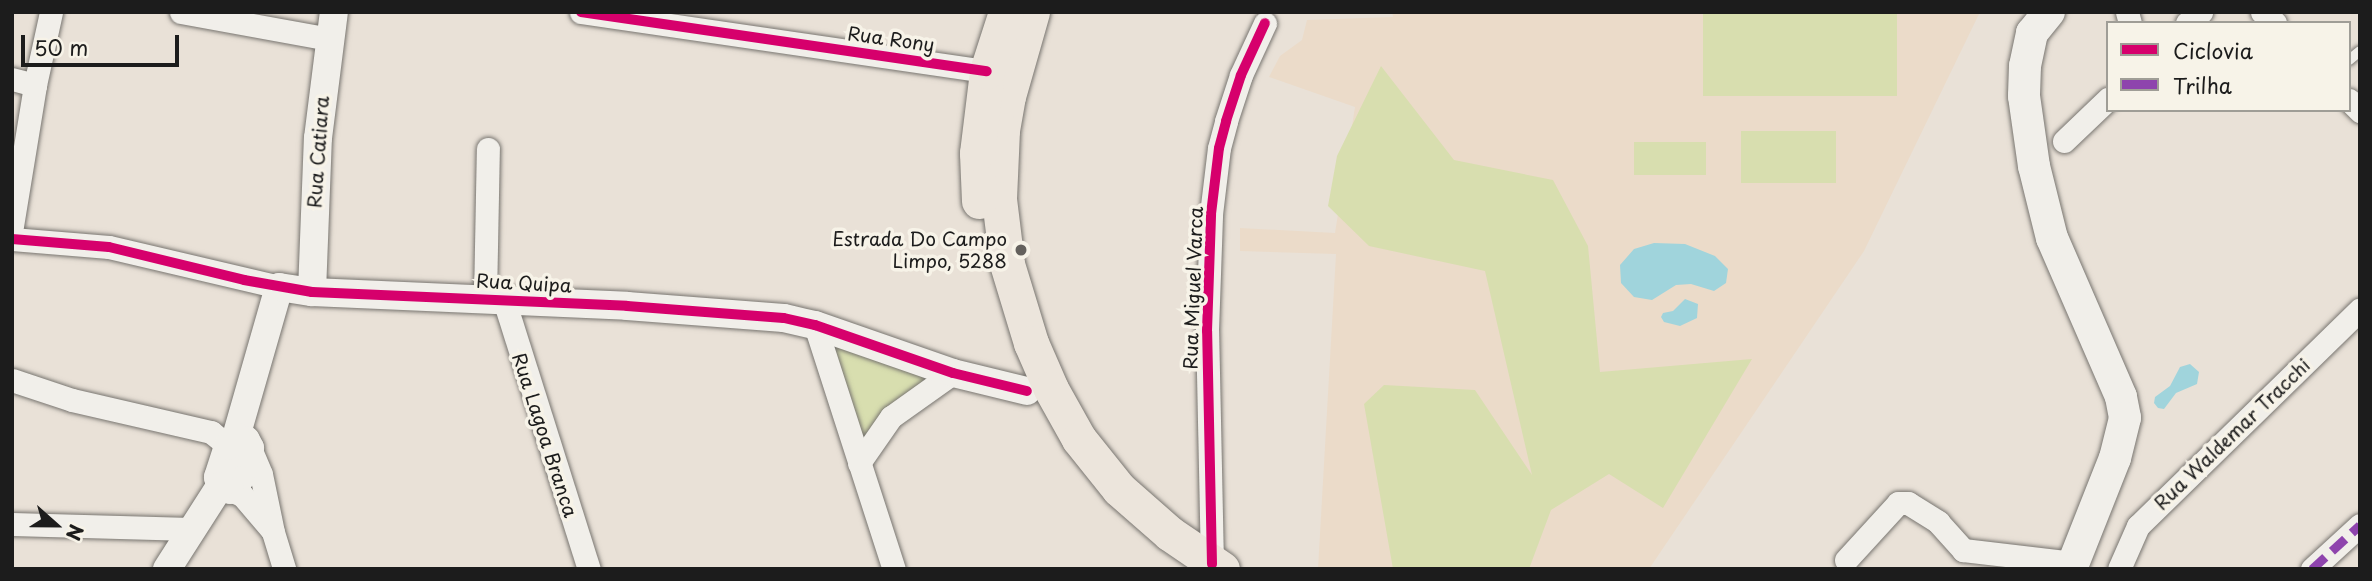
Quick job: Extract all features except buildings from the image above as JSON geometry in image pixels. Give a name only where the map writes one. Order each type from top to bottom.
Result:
[{"type":"main road","points":[[1006,12],[988,71],[977,153],[981,229],[996,306],[1027,391],[1084,483],[1117,519],[1205,567]]},
{"type":"main road","points":[[1032,12],[1008,96],[1002,130],[999,199],[1007,264],[1031,343],[1051,389],[1079,439],[1119,489],[1205,567]]},
{"type":"main road","points":[[2038,19],[2027,49],[2024,96],[2034,166],[2052,238],[2121,397],[2125,418],[2115,458],[2072,566]]},
{"type":"street","points":[[12,226],[35,85],[51,12]]},
{"type":"street","points":[[181,12],[331,26]]},
{"type":"street","name":"Rua Rony","points":[[581,12],[988,71]]},
{"type":"street","name":"Rua Miguel Varca","points":[[1205,567],[1211,215],[1219,148],[1226,121],[1241,75],[1265,23]]},
{"type":"street","name":"Rua Catiara","points":[[312,292],[318,138],[331,26]]},
{"type":"street","points":[[12,79],[35,85]]},
{"type":"street","points":[[2064,141],[2106,101]]},
{"type":"street","name":"Rua Lagoa Branca","points":[[488,149],[494,300],[589,569]]},
{"type":"street","name":"Rua Quipa","points":[[12,239],[109,247],[279,287],[312,292],[733,312],[815,325],[953,373],[1027,391]]},
{"type":"street","points":[[273,532],[242,495],[225,488],[218,477],[238,444],[279,287]]},
{"type":"street","name":"Rua Waldemar Tracchi","points":[[2119,569],[2138,526],[2360,309]]},
{"type":"street","points":[[815,325],[894,569]]},
{"type":"street","points":[[859,463],[891,417],[953,373]]},
{"type":"street","points":[[12,380],[72,400],[211,432],[238,444],[261,474],[273,532],[285,569]]},
{"type":"street","points":[[167,569],[191,529],[225,488]]},
{"type":"street","points":[[1846,560],[1898,503],[1908,503],[1937,522],[1963,550],[2072,566]]},
{"type":"street","points":[[12,524],[191,529]]},
{"type":"street","points":[[2312,569],[2360,525]]},
{"type":"shaded area","points":[[1392,12],[1980,12],[1864,251],[1649,569],[1318,569],[1336,254],[1240,251],[1240,228],[1335,233],[1355,107],[1269,77],[1280,56],[1302,40],[1307,20],[1393,17]]},
{"type":"green space","points":[[1703,12],[1897,12],[1897,96],[1703,96]]},
{"type":"green space","points":[[1381,66],[1454,160],[1553,180],[1588,246],[1600,372],[1752,359],[1663,508],[1609,474],[1551,510],[1529,569],[1393,569],[1364,404],[1384,385],[1475,390],[1532,475],[1485,271],[1369,246],[1328,206],[1337,156]]},
{"type":"green space","points":[[1741,131],[1836,131],[1836,183],[1741,183]]},
{"type":"green space","points":[[1634,142],[1706,142],[1706,175],[1634,175]]},
{"type":"green space","points":[[822,330],[944,373],[857,443]]},
{"type":"water","points":[[1654,243],[1685,244],[1715,256],[1728,269],[1726,283],[1714,291],[1691,284],[1676,285],[1652,300],[1634,297],[1621,283],[1620,265],[1634,249]]},
{"type":"water","points":[[1685,299],[1698,304],[1697,318],[1680,326],[1664,322],[1661,317],[1663,313],[1673,311]]},
{"type":"water","points":[[2190,364],[2199,372],[2197,384],[2176,393],[2164,409],[2158,408],[2154,403],[2155,397],[2170,386],[2180,367]]},
{"type":"marked path","points":[[2312,569],[2360,525]]},
{"type":"cycle path","points":[[581,12],[987,71]]},
{"type":"cycle path","points":[[1212,564],[1207,331],[1211,214],[1219,148],[1226,121],[1241,75],[1265,23]]},
{"type":"cycle path","points":[[12,239],[109,247],[244,280],[312,292],[627,306],[784,318],[815,325],[953,373],[1027,391]]},
{"type":"place","name":"Estrada Do Campo Limpo, 5288","points":[[1021,250]]}]
